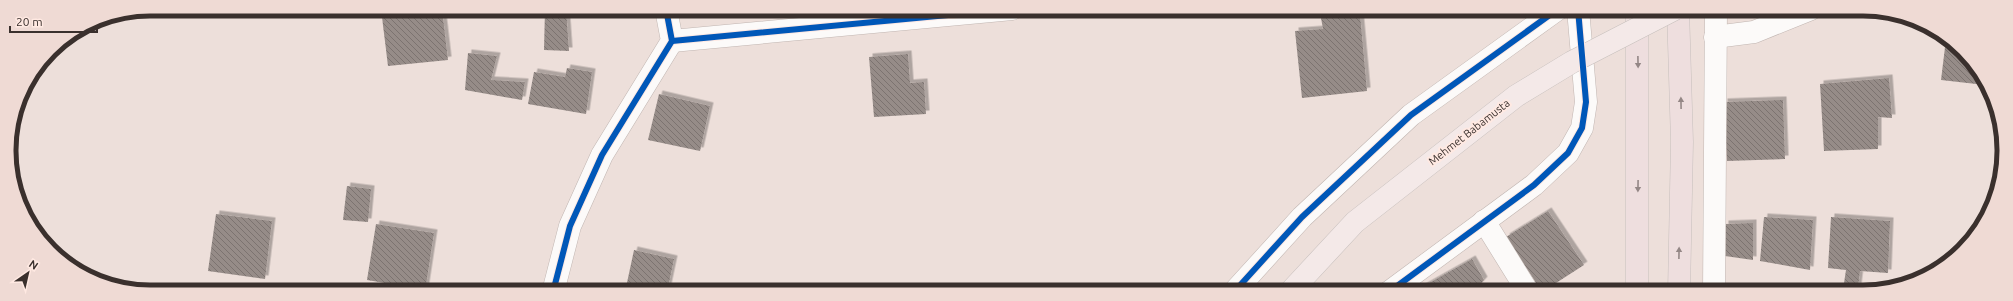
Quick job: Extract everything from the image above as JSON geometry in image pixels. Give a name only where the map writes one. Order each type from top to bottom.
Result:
[{"type":"highway","points":[[1637,16],[1637,285]]},
{"type":"highway","points":[[1677,16],[1682,142],[1679,285]]},
{"type":"main road","name":"Mehmet Babamusta","points":[[1296,285],[1355,222],[1516,96],[1572,62],[1663,16]]},
{"type":"street","points":[[555,285],[570,226],[602,155],[672,41],[667,16]]},
{"type":"street","points":[[672,41],[938,16]]},
{"type":"street","points":[[1240,285],[1302,217],[1412,115],[1548,16]]},
{"type":"street","points":[[1398,285],[1534,185],[1568,153],[1582,128],[1586,102],[1579,16]]},
{"type":"street","points":[[1714,285],[1714,37],[1716,16]]},
{"type":"street","points":[[1714,37],[1754,32],[1794,16]]},
{"type":"street","points":[[1484,221],[1524,285]]},
{"type":"building","points":[[382,16],[443,16],[448,60],[388,66]]},
{"type":"building","points":[[545,16],[566,16],[569,51],[544,50]]},
{"type":"building","points":[[1360,16],[1367,91],[1302,98],[1295,31],[1323,29],[1321,18]]},
{"type":"building","points":[[1945,45],[1964,62],[1980,84],[1941,80]]},
{"type":"building","points":[[468,53],[497,56],[491,80],[525,82],[522,100],[465,90]]},
{"type":"building","points":[[908,54],[910,83],[924,82],[926,114],[874,117],[869,57]]},
{"type":"building","points":[[567,68],[592,72],[586,114],[528,104],[534,72],[565,77]]},
{"type":"building","points":[[1889,78],[1892,118],[1878,117],[1878,149],[1824,151],[1820,84]]},
{"type":"building","points":[[659,94],[710,106],[700,151],[648,140]]},
{"type":"building","points":[[1783,100],[1785,159],[1727,161],[1724,102]]},
{"type":"building","points":[[347,186],[371,189],[368,222],[343,220]]},
{"type":"building","points":[[1548,211],[1584,265],[1553,285],[1537,285],[1506,237]]},
{"type":"building","points":[[216,214],[272,221],[265,279],[208,271]]},
{"type":"building","points":[[1764,217],[1813,220],[1810,270],[1760,261]]},
{"type":"building","points":[[1831,217],[1890,221],[1888,273],[1860,271],[1858,285],[1851,285],[1844,283],[1846,270],[1828,268]]},
{"type":"building","points":[[1753,223],[1753,260],[1725,256],[1725,224]]},
{"type":"building","points":[[376,224],[434,233],[426,285],[391,285],[367,280]]},
{"type":"building","points":[[634,250],[674,259],[668,285],[626,285]]},
{"type":"building","points":[[1472,259],[1484,280],[1480,285],[1426,285]]},
{"type":"cycle path","points":[[555,285],[570,226],[602,155],[672,41],[667,16]]},
{"type":"cycle path","points":[[672,41],[938,16]]},
{"type":"cycle path","points":[[1240,285],[1302,217],[1411,115],[1548,16]]},
{"type":"cycle path","points":[[1398,285],[1534,185],[1568,153],[1582,128],[1586,102],[1579,16]]}]
